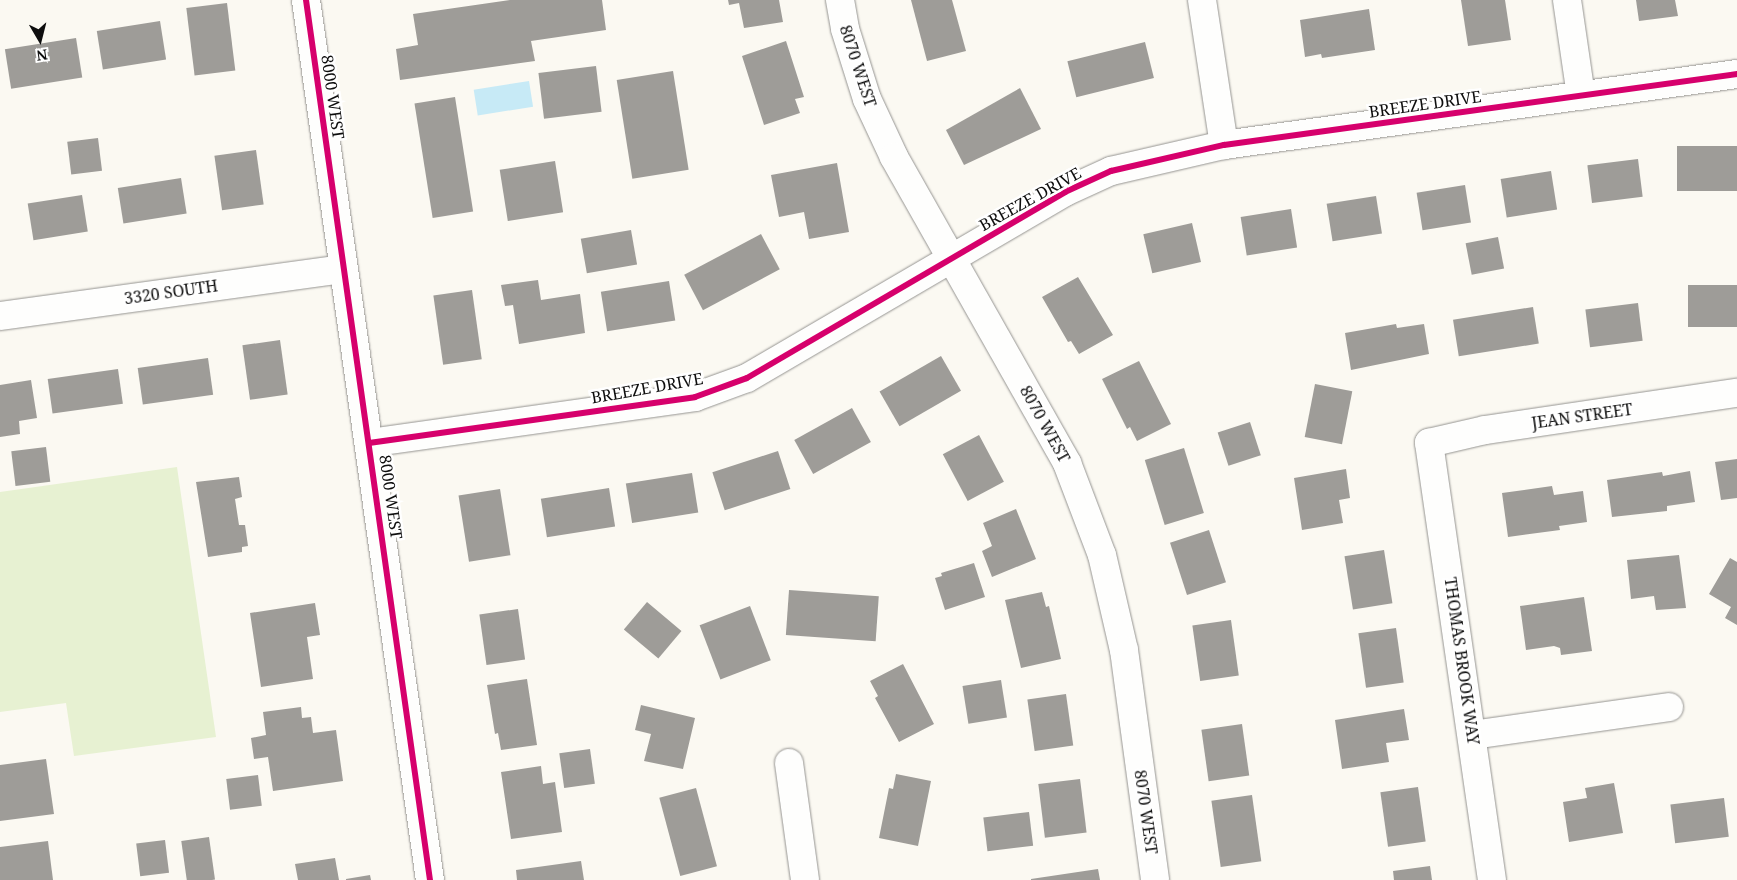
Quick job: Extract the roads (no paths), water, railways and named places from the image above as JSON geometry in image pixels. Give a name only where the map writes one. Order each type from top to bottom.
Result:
[{"type":"street","name":"8000 WEST","points":[[306,0],[430,880]]},
{"type":"street","name":"8070 WEST","points":[[840,0],[845,29],[867,99],[898,165],[1067,463],[1102,555],[1124,650],[1155,880]]},
{"type":"street","points":[[1202,0],[1224,145]]},
{"type":"street","points":[[1567,0],[1581,96]]},
{"type":"street","name":"BREEZE DRIVE","points":[[369,443],[695,397],[747,378],[1065,192],[1111,171],[1224,145],[1737,74]]},
{"type":"street","name":"3320 SOUTH","points":[[0,316],[343,269]]},
{"type":"street","name":"JEAN STREET","points":[[1429,444],[1485,430],[1737,393]]},
{"type":"street","name":"THOMAS BROOK WAY","points":[[1429,444],[1473,735],[1492,880]]},
{"type":"street","points":[[1473,735],[1669,707]]},
{"type":"street","points":[[789,763],[805,880]]},
{"type":"water","points":[[529,81],[533,107],[478,115],[474,90]]}]
